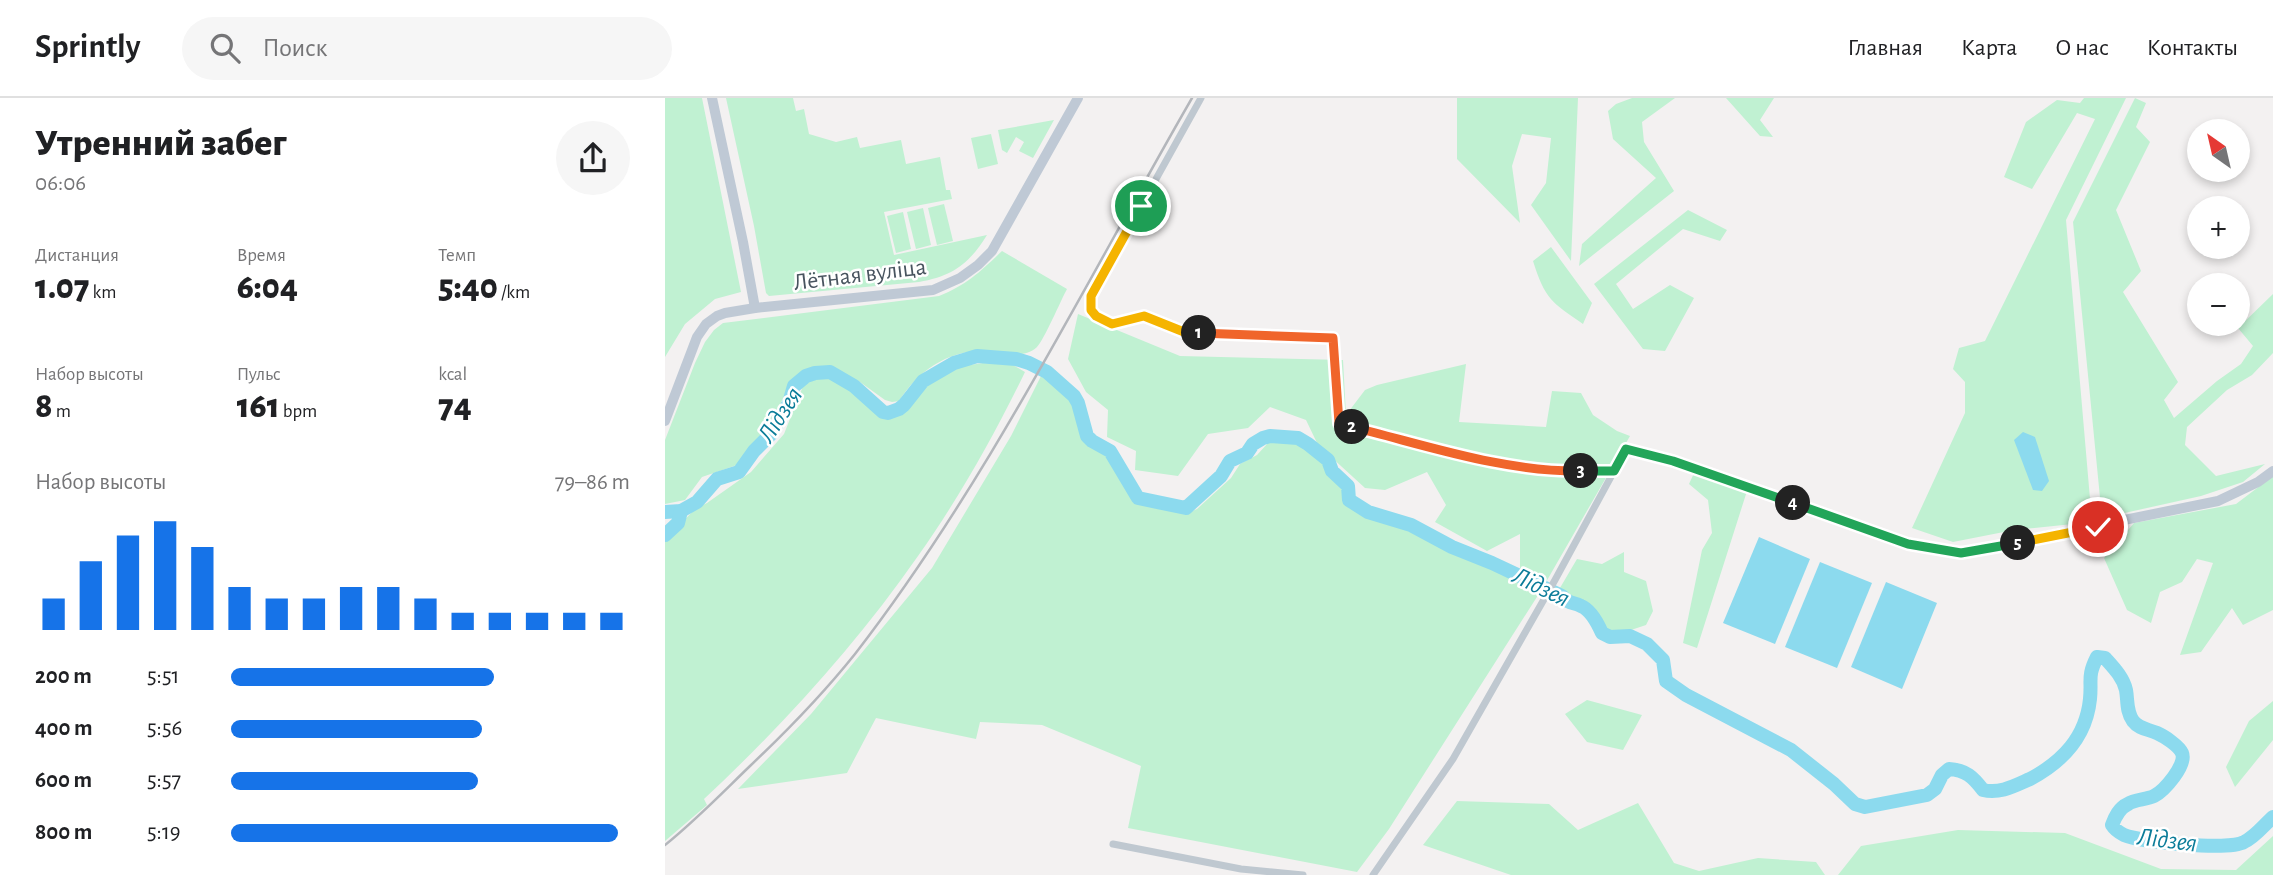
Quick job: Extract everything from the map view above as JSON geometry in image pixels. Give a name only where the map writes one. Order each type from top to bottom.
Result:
[{"type":"street","points":[[712,98],[755,309]]},
{"type":"street","name":"Лётная вуліца","points":[[665,421],[698,337],[706,324],[725,313],[933,289],[960,278],[978,265],[992,251],[1078,98]]},
{"type":"street","points":[[1201,98],[1091,296],[1091,310],[1096,316],[1112,324],[1144,316],[1184,332],[1333,338],[1339,423],[1484,460],[1555,471],[1614,471]]},
{"type":"street","points":[[1373,875],[1453,758],[1626,449],[1673,461],[1908,544],[1961,553],[2218,501],[2258,482],[2273,471]]},
{"type":"street","points":[[1114,844],[1241,869],[1303,875]]},
{"type":"green space","points":[[665,98],[702,98],[741,292],[715,299],[685,324],[665,357]]},
{"type":"green space","points":[[726,98],[793,98],[796,111],[804,109],[809,134],[836,142],[857,137],[860,148],[901,140],[906,164],[940,157],[946,190],[950,190],[952,199],[884,212],[894,255],[987,235],[967,261],[951,272],[931,279],[769,296],[766,293]]},
{"type":"green space","points":[[1457,98],[1578,98],[1571,261],[1531,205],[1546,183],[1551,138],[1522,134],[1512,166],[1520,223],[1457,159]]},
{"type":"green space","points":[[1632,98],[1675,98],[1642,122],[1644,142],[1674,191],[1579,266],[1582,244],[1656,178],[1613,139],[1608,111],[1616,104]]},
{"type":"green space","points":[[1726,98],[1774,98],[1760,120],[1773,137],[1760,136]]},
{"type":"green space","points":[[2084,98],[2126,98],[2066,220],[2092,522],[2014,530],[1953,542],[1912,528],[1965,413],[1965,382],[1953,369],[1959,348],[1985,341],[2095,119],[2077,113],[2032,189],[2004,177],[2026,122],[2057,100],[2080,103]]},
{"type":"green space","points":[[2135,98],[2146,103],[2136,127],[2150,142],[2116,210],[2141,271],[2123,292],[2178,382],[2164,400],[2174,418],[2241,364],[2253,346],[2245,336],[2250,336],[2250,316],[2273,294],[2273,353],[2252,375],[2227,390],[2187,427],[2185,445],[2216,476],[2265,464],[2243,482],[2201,496],[2102,518],[2073,222]]},
{"type":"green space","points":[[1054,120],[1033,158],[1019,151],[1024,142],[1016,137],[1007,153],[1002,150],[998,130]]},
{"type":"green space","points":[[991,134],[998,164],[978,169],[971,138]]},
{"type":"green space","points":[[944,204],[953,241],[937,245],[928,208]]},
{"type":"green space","points":[[923,208],[931,245],[916,249],[907,212]]},
{"type":"green space","points":[[1688,210],[1727,230],[1720,241],[1683,229],[1616,284],[1633,309],[1670,285],[1694,298],[1665,351],[1643,349],[1594,284]]},
{"type":"green space","points":[[903,212],[911,249],[896,253],[887,216]]},
{"type":"green space","points":[[1551,247],[1592,303],[1583,324],[1556,304],[1541,284],[1533,261]]},
{"type":"green space","points":[[1002,251],[1067,289],[1037,347],[1019,354],[984,351],[946,358],[915,380],[899,401],[892,402],[860,382],[831,369],[819,367],[800,373],[789,386],[770,425],[737,465],[702,477],[685,500],[665,504],[665,440],[705,342],[723,323],[939,296],[966,282]]},
{"type":"green space","points":[[1078,314],[1180,356],[1343,360],[1346,415],[1365,390],[1466,364],[1459,422],[1546,427],[1552,391],[1581,393],[1593,415],[1630,436],[1542,589],[1389,829],[1357,872],[1128,828],[1141,766],[1042,725],[980,722],[976,739],[876,718],[847,773],[738,789],[811,714],[932,568],[1011,436],[1042,374],[1073,398],[1080,422],[1089,437],[1107,450],[1120,467],[1136,499],[1188,513],[1197,509],[1231,478],[1240,464],[1257,455],[1268,443],[1305,445],[1318,453],[1334,475],[1345,484],[1348,499],[1355,508],[1389,519],[1451,551],[1520,577],[1520,534],[1487,551],[1435,522],[1446,505],[1427,472],[1385,490],[1365,488],[1318,445],[1306,420],[1270,407],[1248,428],[1208,434],[1178,476],[1135,470],[1136,451],[1107,437],[1108,410],[1086,392],[1068,359]]},
{"type":"green space","points":[[983,363],[1013,365],[1025,372],[1001,420],[948,512],[894,589],[844,652],[762,742],[704,799],[707,805],[665,841],[665,540],[695,509],[751,472],[784,434],[805,381],[829,378],[885,415],[906,409],[937,375],[956,367]]},
{"type":"green space","points":[[1695,471],[1747,491],[1697,648],[1683,643],[1702,550],[1712,533],[1708,500],[1689,484]]},
{"type":"green space","points":[[2273,476],[2273,610],[2243,625],[2232,608],[2201,652],[2180,655],[2213,563],[2197,559],[2182,582],[2160,592],[2151,623],[2127,610],[2104,558],[2134,523],[2236,504]]},
{"type":"green space","points":[[1624,552],[1624,572],[1646,581],[1653,611],[1646,625],[1610,637],[1602,633],[1583,606],[1567,602],[1557,593],[1577,559],[1602,564]]},
{"type":"green space","points":[[1587,700],[1642,715],[1623,750],[1587,742],[1565,714]]},
{"type":"green space","points":[[2273,701],[2273,740],[2235,787],[2226,767],[2249,721]]},
{"type":"green space","points":[[1457,801],[1549,804],[1578,830],[1638,803],[1674,863],[1699,871],[1758,858],[1816,862],[1825,875],[1511,875],[1423,845]]},
{"type":"green space","points":[[1958,830],[2065,833],[2161,869],[2236,870],[2273,836],[2273,875],[1838,875],[1861,846]]},
{"type":"water","points":[[2023,432],[2035,437],[2049,481],[2042,491],[2033,490],[2014,440]]},
{"type":"water","points":[[1759,537],[1810,559],[1775,644],[1723,623]]},
{"type":"water","points":[[1820,562],[1872,583],[1837,668],[1785,647]]},
{"type":"water","points":[[1886,582],[1937,603],[1902,689],[1851,667]]},
{"type":"waterway","name":"Лідзея","points":[[665,512],[681,511],[697,502],[717,479],[739,472],[771,434],[789,403],[794,386],[806,376],[830,372],[854,386],[883,412],[888,413],[904,405],[923,381],[954,363],[977,356],[1016,359],[1047,372],[1074,396],[1087,436],[1110,451],[1138,498],[1186,508],[1221,476],[1230,461],[1247,453],[1253,444],[1270,436],[1298,438],[1328,460],[1332,471],[1348,486],[1349,500],[1368,512],[1411,525],[1452,547],[1562,596],[1588,611],[1602,633],[1610,637],[1630,636],[1647,644],[1663,660],[1666,681],[1686,695],[1791,750],[1855,804],[1865,807],[1927,795],[1935,789],[1942,775],[1949,769],[1965,773],[1983,790],[1989,791],[2013,787],[2042,772],[2062,757],[2078,737],[2088,713],[2091,674],[2097,657],[2105,658],[2123,681],[2128,710],[2135,724],[2171,742],[2180,750],[2183,758],[2174,777],[2158,793],[2131,802],[2120,810],[2112,825],[2116,830],[2133,838],[2185,845],[2235,845],[2248,840],[2273,817]]},
{"type":"waterway","points":[[665,535],[678,523],[681,511]]},
{"type":"railway","points":[[665,845],[719,797],[817,698],[855,654],[903,588],[992,452],[1192,98]]},
{"type":"route","points":[[1141,206],[1091,296],[1091,310],[1096,316],[1112,324],[1144,316],[1184,332],[1333,338],[1339,423],[1484,460],[1555,471],[1614,471],[1626,449],[1673,461],[1908,544],[1961,553],[2098,527]]}]
